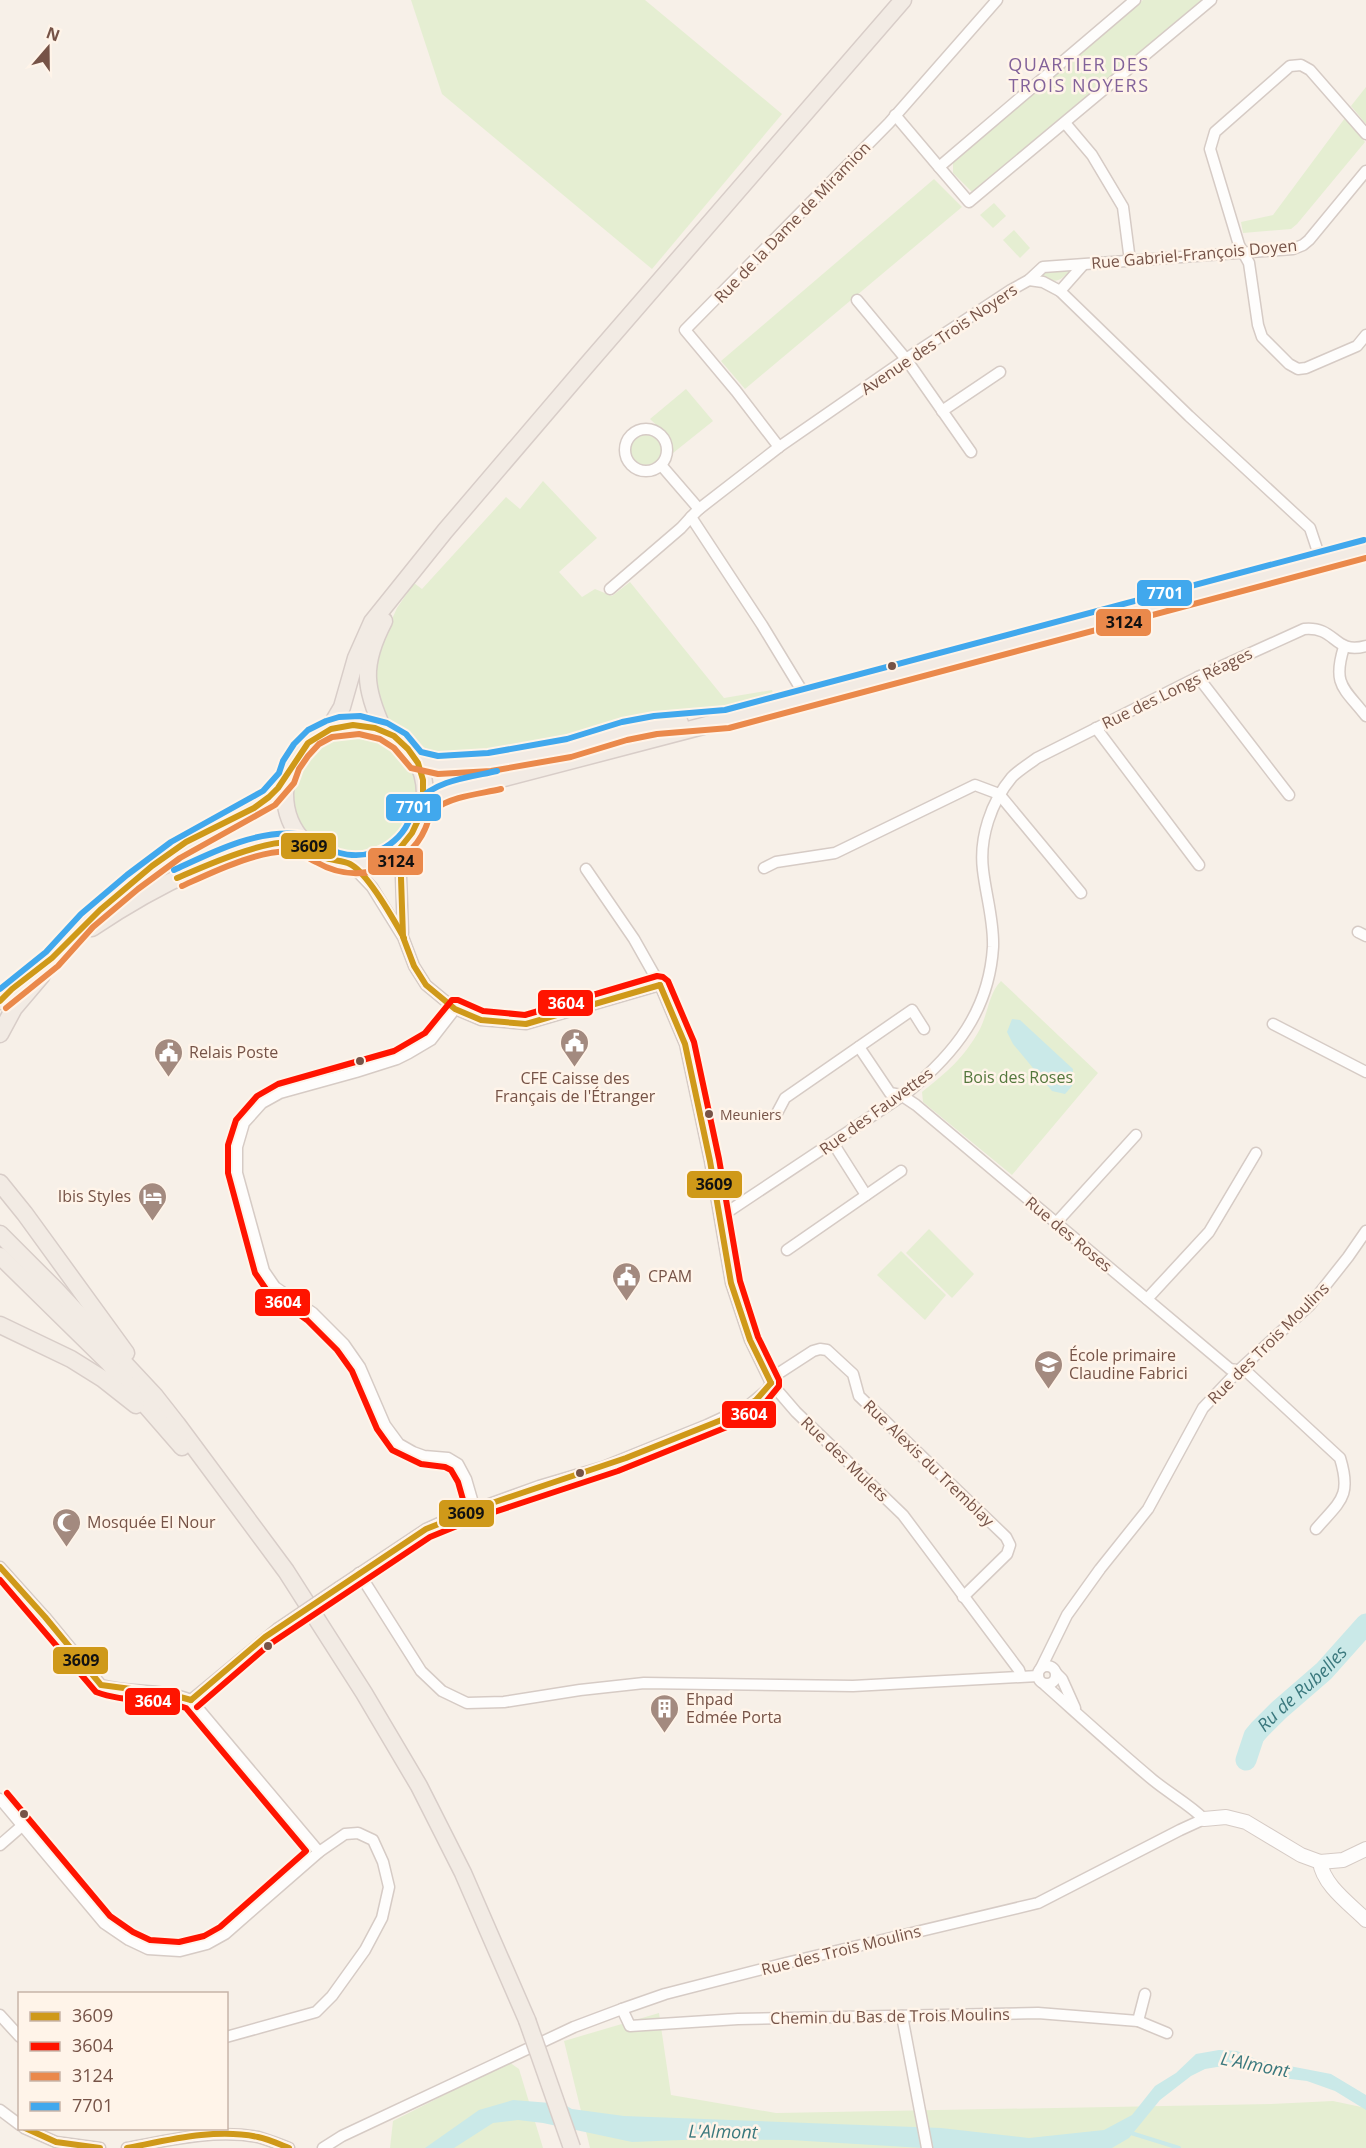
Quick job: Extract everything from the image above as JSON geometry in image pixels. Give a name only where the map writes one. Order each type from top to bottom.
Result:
[{"type":"main road","points":[[329,729],[347,693],[356,658],[372,622],[586,366],[903,0]]},
{"type":"main road","points":[[423,808],[447,793],[1366,549]]},
{"type":"main road","points":[[384,731],[368,692],[369,662],[379,630],[404,583]]},
{"type":"main road","points":[[416,760],[437,765],[489,762],[569,748],[625,731],[727,719]]},
{"type":"main road","points":[[360,725],[384,731],[400,741],[416,760],[423,782],[423,808],[413,833],[400,848],[378,860],[350,864],[324,857],[306,845],[297,834],[287,814],[285,798],[291,765],[314,737],[329,729],[360,725]]},
{"type":"main road","points":[[1,999],[52,959],[92,916],[132,882],[182,845],[260,804],[287,778]]},
{"type":"main road","points":[[68,943],[138,899],[191,872],[236,855],[269,846],[293,843],[306,845]]},
{"type":"main road","points":[[0,1034],[14,1008],[41,978],[52,959]]},
{"type":"main road","points":[[2,1182],[111,1330],[155,1396],[286,1571],[364,1693],[419,1786],[496,1944],[562,2148]]},
{"type":"main road","points":[[0,1234],[57,1290],[155,1396]]},
{"type":"main road","points":[[0,1256],[108,1362],[190,1456],[292,1597],[370,1720],[462,1891],[523,2022],[572,2148]]},
{"type":"main road","points":[[0,1325],[71,1359],[103,1379],[137,1406],[190,1456]]},
{"type":"street","name":"Rue de la Dame de Miramion","points":[[779,447],[685,330],[792,224],[895,115],[997,0]]},
{"type":"street","points":[[939,166],[1135,0]]},
{"type":"street","points":[[895,115],[969,202],[1211,0]]},
{"type":"street","points":[[1366,134],[1311,69],[1301,65],[1290,66],[1215,132],[1210,149],[1242,252],[1249,263],[1262,338],[1289,364],[1298,369],[1306,368],[1357,346],[1366,335]]},
{"type":"street","points":[[1065,123],[1092,155],[1122,207],[1130,261]]},
{"type":"street","name":"Rue Gabriel-François Doyen","points":[[1029,280],[1043,267],[1293,249],[1309,240],[1366,171]]},
{"type":"street","points":[[1060,291],[1083,265]]},
{"type":"street","name":"Avenue des Trois Noyers","points":[[610,589],[681,528],[695,513],[779,447],[906,359],[1029,280],[1043,282],[1060,291],[1189,416],[1310,528],[1321,561]]},
{"type":"street","points":[[857,300],[906,359],[971,452]]},
{"type":"street","points":[[942,411],[1000,372]]},
{"type":"street","points":[[646,429],[658,433],[666,442],[667,448],[666,457],[661,465],[648,471],[634,468],[626,456],[626,443],[629,437],[646,429]]},
{"type":"street","points":[[661,465],[695,513],[807,699]]},
{"type":"street","name":"Rue des Longs Réages","points":[[999,794],[1013,775],[1037,758],[1197,677],[1304,628],[1317,628],[1326,632],[1344,647]]},
{"type":"street","points":[[1366,646],[1356,649],[1344,647],[1337,674],[1341,685],[1366,716]]},
{"type":"street","points":[[1197,677],[1289,795]]},
{"type":"street","points":[[1096,728],[1199,865]]},
{"type":"street","points":[[764,868],[776,862],[835,853],[975,785],[999,794],[1081,893]]},
{"type":"street","name":"Rue des Fauvettes","points":[[720,1217],[901,1095],[932,1072],[961,1039],[982,999],[990,968],[993,926],[981,853],[988,822],[999,794]]},
{"type":"street","points":[[400,848],[403,937]]},
{"type":"street","points":[[350,864],[372,887],[403,937],[414,966],[426,985],[455,1009],[481,1020],[526,1024],[660,985]]},
{"type":"street","name":"Rue des Mulets","points":[[586,869],[634,939],[660,985],[685,1044],[731,1283],[742,1322],[771,1383],[796,1412],[903,1515],[1019,1670],[1021,1676]]},
{"type":"street","points":[[455,1009],[431,1040],[403,1056],[280,1093],[262,1103],[244,1123],[237,1147],[237,1173],[264,1271],[275,1287],[313,1313],[344,1344],[360,1368],[385,1425],[399,1444],[412,1452],[424,1456],[448,1458],[458,1464],[466,1479],[475,1510]]},
{"type":"street","points":[[776,1114],[785,1098],[912,1010],[924,1029]]},
{"type":"street","points":[[1273,1024],[1366,1072]]},
{"type":"street","name":"Rue des Roses","points":[[859,1047],[890,1093],[901,1095],[916,1105],[1230,1369],[1247,1372],[1340,1458],[1346,1478],[1342,1498],[1316,1529]]},
{"type":"street","points":[[1056,1223],[1136,1135]]},
{"type":"street","points":[[833,1143],[866,1195]]},
{"type":"street","points":[[1147,1299],[1209,1232],[1256,1153]]},
{"type":"street","points":[[787,1250],[901,1171]]},
{"type":"street","name":"Rue des Trois Moulins","points":[[1041,1676],[1067,1615],[1148,1509],[1203,1408],[1238,1371],[1310,1305],[1366,1231]]},
{"type":"street","name":"Rue Alexis du Tremblay","points":[[191,1700],[277,1629],[426,1529],[539,1486],[613,1463],[697,1430],[748,1406],[759,1398],[776,1375],[820,1348],[827,1350],[853,1374],[859,1396],[1006,1537],[1010,1545],[1007,1554],[963,1597]]},
{"type":"street","points":[[0,1567],[101,1685],[175,1693],[191,1700],[319,1852]]},
{"type":"street","points":[[359,1574],[421,1671],[442,1692],[467,1702],[504,1702],[644,1683],[853,1686],[1021,1676],[1041,1676],[1054,1682],[1056,1672]]},
{"type":"street","name":"Rue des Trois Moulins","points":[[1056,1672],[1057,1637]]},
{"type":"street","points":[[1041,1676],[1047,1666],[1056,1672],[1062,1679],[1077,1711]]},
{"type":"street","points":[[1041,1676],[1088,1725],[1204,1819],[1226,1817],[1246,1822],[1301,1855],[1320,1862],[1343,1860],[1366,1849]]},
{"type":"street","points":[[0,1800],[104,1923],[129,1940],[148,1949],[180,1951],[207,1944],[225,1934],[319,1852],[345,1834],[358,1833],[373,1840],[383,1862],[389,1887],[382,1918],[365,1950],[332,1996],[316,2012],[228,2036]]},
{"type":"street","name":"Rue des Trois Moulins","points":[[323,2148],[342,2136],[574,2027],[622,2009],[665,1994],[1038,1903],[1204,1819]]},
{"type":"street","points":[[0,1845],[23,1825]]},
{"type":"street","points":[[1320,1862],[1321,1869],[1329,1883],[1366,1920]]},
{"type":"street","points":[[1138,2021],[1145,1994]]},
{"type":"street","name":"Chemin du Bas de Trois Moulins","points":[[622,2009],[630,2026],[738,2019],[1038,2013],[1138,2021],[1167,2033]]},
{"type":"street","points":[[0,2015],[18,2035]]},
{"type":"street","points":[[902,2016],[927,2148]]},
{"type":"street","points":[[0,2110],[18,2122]]},
{"type":"street","points":[[30,2130],[56,2142],[100,2148]]},
{"type":"street","points":[[127,2148],[181,2138],[233,2134],[260,2138],[289,2148]]},
{"type":"green space","points":[[411,0],[645,0],[782,114],[652,269],[442,94]]},
{"type":"green space","points":[[1143,0],[1204,0],[973,193],[953,173],[953,163]]},
{"type":"green space","points":[[1366,87],[1366,124],[1351,106]]},
{"type":"green space","points":[[1345,118],[1365,142],[1297,224],[1291,229],[1243,233],[1241,222],[1273,215]]},
{"type":"green space","points":[[934,179],[962,207],[745,389],[721,361]]},
{"type":"green space","points":[[994,203],[1006,216],[993,228],[980,215]]},
{"type":"green space","points":[[1014,230],[1030,248],[1020,258],[1003,240]]},
{"type":"green space","points":[[1071,270],[1057,280],[1040,276],[1046,271]]},
{"type":"green space","points":[[686,389],[713,421],[673,453],[668,436],[650,419]]},
{"type":"green space","points":[[646,433],[657,438],[662,449],[657,460],[646,465],[635,460],[630,449],[635,438]]},
{"type":"green space","points":[[543,481],[597,538],[559,572],[582,597],[595,589],[612,596],[630,582],[724,698],[772,690],[775,700],[692,717],[670,718],[566,741],[477,754],[441,755],[425,748],[389,719],[378,700],[375,671],[382,641],[397,608],[414,583],[422,589],[506,497],[520,509]]},
{"type":"green space","points":[[355,732],[379,737],[390,742],[399,750],[407,759],[412,770],[417,794],[412,818],[407,829],[399,838],[390,846],[379,851],[355,856],[331,851],[320,846],[311,838],[303,829],[298,818],[293,794],[298,770],[303,759],[311,750],[320,742],[331,737]]},
{"type":"green space","name":"Bois des Roses","points":[[1001,981],[1098,1073],[1012,1175],[923,1102],[922,1092],[947,1071],[968,1048],[980,1029],[994,991]]},
{"type":"green space","points":[[929,1229],[974,1274],[952,1298],[906,1253]]},
{"type":"green space","points":[[901,1251],[946,1295],[925,1320],[877,1275]]},
{"type":"green space","points":[[659,2013],[671,2095],[776,2113],[1333,2101],[1366,2108],[1366,2148],[590,2148],[564,2041]]},
{"type":"green space","points":[[509,2062],[519,2069],[543,2148],[390,2148],[393,2121]]},
{"type":"water","points":[[1012,1019],[1020,1020],[1073,1069],[1072,1086],[1065,1094],[1052,1091],[1013,1044],[1007,1032]]},
{"type":"water","name":"L'Almont","points":[[1219,2050],[1237,2051],[1258,2060],[1331,2074],[1366,2095],[1366,2110],[1335,2091],[1307,2081],[1274,2077],[1235,2064],[1205,2069],[1191,2076],[1160,2100],[1129,2138],[1112,2148],[923,2148],[790,2140],[707,2139],[632,2142],[518,2120],[493,2123],[454,2148],[425,2148],[479,2110],[513,2100],[563,2104],[572,2109],[624,2116],[941,2128],[1029,2138],[1104,2130],[1132,2115],[1155,2086],[1176,2073],[1196,2054]]},
{"type":"waterway","name":"Ru de Rubelles","points":[[1246,1760],[1254,1736],[1259,1730],[1324,1671],[1366,1624]]},
{"type":"waterway","points":[[1131,2133],[1179,2148]]},
{"type":"transit line","name":"7701","points":[[0,989],[46,952],[81,914],[127,875],[171,842],[263,791],[279,773],[283,761],[294,744],[308,730],[326,721],[339,717],[360,716],[387,723],[406,734],[421,752],[438,756],[488,753],[567,739],[622,722],[654,716],[725,710],[1364,540]]},
{"type":"transit line","name":"3124","points":[[6,1008],[58,966],[93,927],[138,889],[180,858],[275,805],[294,783],[299,769],[308,756],[319,744],[332,737],[359,734],[380,739],[394,748],[411,768],[438,774],[491,771],[571,757],[627,740],[657,734],[729,728],[1366,558]]},
{"type":"transit line","name":"3609","points":[[0,1001],[52,958],[100,910],[152,866],[186,842],[254,808],[269,797],[278,788],[308,743],[331,729],[353,725],[375,728],[394,736],[408,749],[418,763],[423,780],[420,816],[412,833],[400,848],[403,937],[414,966],[426,985],[455,1009],[481,1020],[526,1024],[660,985]]},
{"type":"transit line","name":"7701","points":[[174,870],[234,844],[281,834],[304,835],[328,848],[348,855],[375,852],[398,837],[409,820],[415,804],[433,789],[454,780],[497,771]]},
{"type":"transit line","name":"3124","points":[[182,886],[237,862],[282,852],[298,853],[338,871],[362,873],[378,870],[393,864],[412,849],[422,836],[430,815],[435,809],[458,798],[501,789]]},
{"type":"transit line","name":"3609","points":[[177,878],[258,847],[291,842],[304,844],[323,857],[350,864],[357,869],[380,898],[404,938]]},
{"type":"transit line","name":"3604","points":[[464,1503],[458,1482],[451,1470],[421,1464],[392,1450],[377,1429],[352,1371],[337,1350],[307,1320],[268,1292],[255,1273],[228,1173],[228,1145],[236,1120],[257,1096],[278,1084],[394,1051],[425,1033],[452,1000],[458,1000],[483,1011],[525,1015],[657,976],[663,977],[668,981],[694,1042],[719,1159],[740,1281],[758,1337],[779,1380],[779,1386],[761,1408],[727,1427],[618,1471],[482,1516]]},
{"type":"transit line","name":"3609","points":[[660,985],[685,1044],[710,1161],[731,1283],[750,1340],[771,1383]]},
{"type":"transit line","name":"3609","points":[[191,1700],[265,1637],[426,1529],[492,1503],[626,1458],[724,1419],[756,1400],[771,1383]]},
{"type":"transit line","name":"3604","points":[[197,1707],[270,1644],[430,1537],[474,1519]]},
{"type":"transit line","name":"3609","points":[[0,1567],[101,1685],[169,1694],[191,1700]]},
{"type":"transit line","name":"3604","points":[[0,1580],[96,1692],[118,1698],[186,1708],[306,1851],[220,1927],[204,1936],[179,1942],[150,1940],[133,1932],[110,1916],[7,1793]]},
{"type":"transit line","name":"3609","points":[[29,2130],[56,2142],[100,2148]]},
{"type":"transit line","name":"3609","points":[[127,2148],[209,2134],[258,2137],[289,2148]]},
{"type":"place","name":"CFE Caisse des Français de l'Étranger","points":[[575,1068]]},
{"type":"place","name":"Relais Poste","points":[[168,1078]]},
{"type":"place","name":"Meuniers","points":[[709,1114]]},
{"type":"place","name":"Ibis Styles","points":[[152,1222]]},
{"type":"place","name":"CPAM","points":[[627,1302]]},
{"type":"place","name":"École primaire Claudine Fabrici","points":[[1048,1390]]},
{"type":"place","name":"Mosquée El Nour","points":[[66,1548]]},
{"type":"place","name":"Ehpad Edmée Porta","points":[[665,1734]]},
{"type":"district","name":"QUARTIER DES TROIS NOYERS","points":[[1079,76]]}]
